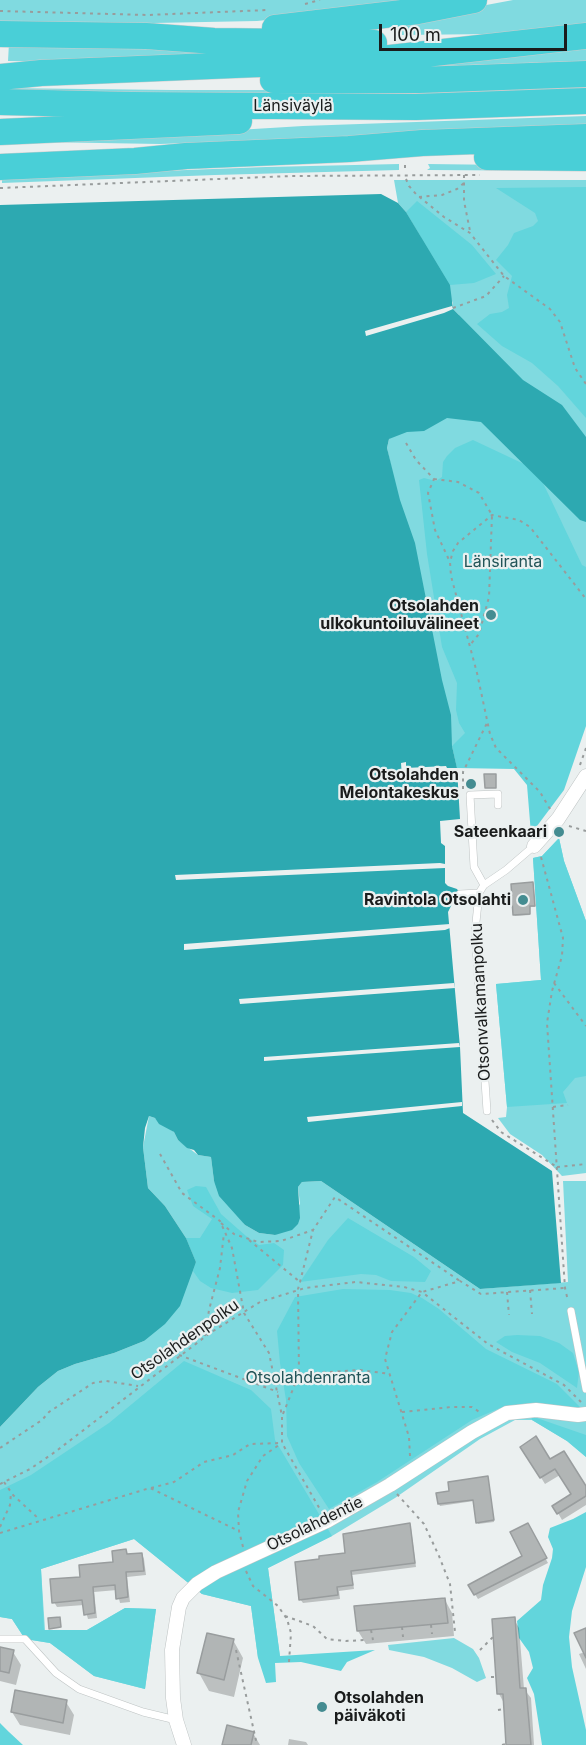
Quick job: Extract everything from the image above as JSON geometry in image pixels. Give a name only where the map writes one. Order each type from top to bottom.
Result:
[{"type":"highway","points":[[146,36],[340,22],[474,0]]},
{"type":"highway","points":[[2,23],[214,41],[380,44],[521,42]]},
{"type":"highway","points":[[0,77],[41,73],[381,59],[586,36]]},
{"type":"highway","name":"Länsiväylä","points":[[0,77],[407,80],[586,74]]},
{"type":"highway","name":"Länsiväylä","points":[[0,102],[416,107],[586,102]]},
{"type":"highway","points":[[2,158],[136,127],[320,117],[416,107]]},
{"type":"highway","points":[[2,158],[135,150],[186,156],[586,137]]},
{"type":"highway","points":[[349,149],[424,156],[586,158]]},
{"type":"street","points":[[536,848],[586,777]]},
{"type":"street","name":"Otsolahdentie","points":[[184,1745],[172,1698],[172,1650],[179,1607],[183,1598],[204,1579],[327,1521],[507,1413],[525,1410],[586,1414]]},
{"type":"lane","points":[[484,885],[474,867],[470,795],[498,794],[498,805]]},
{"type":"lane","name":"Otsonvalkamanpolku","points":[[487,1111],[476,932],[479,894],[484,885],[536,848]]},
{"type":"lane","points":[[460,894],[479,894]]},
{"type":"lane","points":[[571,1311],[586,1389]]},
{"type":"lane","points":[[0,1639],[25,1639],[56,1673],[80,1689],[143,1713],[176,1720]]},
{"type":"path","points":[[303,5],[320,0]]},
{"type":"path","points":[[2,23],[270,10]]},
{"type":"path","points":[[2,158],[291,176],[464,175],[464,201],[470,233]]},
{"type":"path","points":[[405,165],[405,170]]},
{"type":"path","points":[[406,179],[409,186],[419,196],[444,217],[470,233],[504,276],[550,309],[560,322],[575,368],[586,384]]},
{"type":"path","points":[[419,196],[442,195],[457,189],[464,183]]},
{"type":"path","points":[[453,308],[486,296],[504,276]]},
{"type":"path","points":[[406,443],[416,460],[434,479],[458,482],[479,493],[492,515],[489,597],[479,634],[470,645]]},
{"type":"path","points":[[434,479],[428,493],[435,530],[450,562],[451,576],[470,645],[487,723],[496,748],[540,792],[552,814]]},
{"type":"path","points":[[450,562],[458,543],[492,515],[519,520],[530,527],[586,598]]},
{"type":"path","points":[[470,795],[463,791],[464,772],[487,723]]},
{"type":"path","points":[[565,825],[586,831]]},
{"type":"path","points":[[536,848],[563,938],[562,956],[554,983],[547,1023],[565,1287],[571,1311]]},
{"type":"path","points":[[554,983],[586,1026]]},
{"type":"path","points":[[553,1107],[568,1105]]},
{"type":"path","points":[[487,1111],[501,1132],[557,1167],[586,1164]]},
{"type":"path","points":[[160,1154],[182,1193],[234,1234],[248,1240],[300,1282]]},
{"type":"path","points":[[282,1416],[299,1374],[298,1289],[313,1230],[335,1197],[481,1294],[565,1287]]},
{"type":"path","points":[[220,1221],[231,1248],[244,1313],[270,1353],[282,1416],[282,1443],[327,1521]]},
{"type":"path","points":[[248,1240],[281,1241],[313,1230]]},
{"type":"path","points":[[205,1336],[220,1268],[224,1233]]},
{"type":"path","points":[[411,1472],[409,1437],[385,1359],[393,1332],[422,1292],[460,1281]]},
{"type":"path","name":"Otsolahdenpolku","points":[[2,1483],[30,1469],[205,1336],[260,1302],[298,1289],[356,1282],[404,1287],[422,1292],[488,1344],[564,1385],[586,1408]]},
{"type":"path","points":[[530,1290],[532,1314]]},
{"type":"path","points":[[507,1292],[509,1315]]},
{"type":"path","points":[[179,1355],[278,1392]]},
{"type":"path","points":[[299,1374],[360,1370],[390,1374]]},
{"type":"path","points":[[0,1448],[93,1383],[106,1381],[139,1386]]},
{"type":"path","points":[[402,1412],[472,1407],[492,1421]]},
{"type":"path","points":[[0,1533],[174,1482],[204,1462],[233,1455],[250,1444],[282,1443]]},
{"type":"path","points":[[282,1443],[263,1456],[247,1481],[238,1512],[244,1559],[253,1586],[278,1606],[285,1616],[291,1633],[289,1662]]},
{"type":"path","points":[[2,1483],[40,1520]]},
{"type":"path","points":[[390,1485],[424,1524],[439,1556],[450,1584],[455,1632]]},
{"type":"path","points":[[150,1488],[239,1531]]},
{"type":"path","points":[[0,1527],[10,1505],[11,1492]]},
{"type":"path","points":[[285,1616],[313,1626],[327,1639],[365,1640]]},
{"type":"path","points":[[431,1624],[432,1634]]},
{"type":"path","points":[[402,1627],[403,1637]]},
{"type":"path","points":[[371,1630],[373,1640]]},
{"type":"path","points":[[480,1650],[493,1637]]},
{"type":"path","points":[[236,1650],[257,1745]]},
{"type":"path","points":[[491,1677],[496,1677]]},
{"type":"path","points":[[498,1710],[504,1709]]},
{"type":"green space","points":[[0,0],[427,0],[257,21],[102,24],[0,22]]},
{"type":"green space","points":[[513,0],[586,0],[586,26],[493,34],[402,35],[401,21]]},
{"type":"green space","points":[[9,43],[257,50],[89,62],[8,61]]},
{"type":"green space","points":[[586,45],[586,61],[412,67]]},
{"type":"green space","points":[[586,84],[586,89],[353,95],[0,92],[0,88],[354,90]]},
{"type":"green space","points":[[586,116],[586,127],[442,134],[160,144],[40,142],[303,126]]},
{"type":"green space","points":[[399,164],[399,170],[2,183],[2,177]]},
{"type":"green space","points":[[428,164],[586,166],[586,171],[427,170],[430,168]]},
{"type":"green space","points":[[394,180],[586,180],[586,726],[457,768],[387,448],[389,439],[459,315],[453,309],[453,303],[419,234],[398,203]]},
{"type":"green space","points":[[586,187],[586,418],[558,386],[532,363],[502,346],[477,324],[490,314],[509,308],[507,295],[512,276],[496,260],[514,233],[533,226],[538,221],[535,213],[496,188]]},
{"type":"green space","points":[[417,201],[472,245],[496,274],[474,283],[450,285],[406,212]]},
{"type":"green space","name":"Länsiranta","points":[[473,440],[524,464],[543,483],[582,565],[586,567],[586,726],[564,790],[531,834],[527,785],[514,769],[457,768],[452,746],[465,733],[459,723],[456,710],[457,683],[442,647],[427,554],[419,480],[424,478],[436,481],[442,477],[443,462],[447,456],[455,448]]},
{"type":"green space","points":[[559,838],[564,861],[586,921],[586,1173],[562,1176],[542,1155],[510,1134],[498,1118],[506,1117],[507,1107],[496,984],[541,980],[533,858],[542,856]]},
{"type":"green space","points":[[559,838],[564,861],[586,921],[586,1076],[575,1078],[563,1092],[567,1103],[507,1107],[496,984],[541,980],[533,858],[542,856]]},
{"type":"green space","name":"Otsolahdenranta","points":[[149,1116],[174,1132],[178,1140],[198,1155],[211,1157],[214,1181],[245,1225],[259,1233],[275,1235],[300,1204],[298,1187],[302,1182],[321,1181],[480,1289],[568,1282],[563,1181],[586,1181],[586,1457],[567,1441],[532,1420],[515,1420],[480,1439],[395,1498],[332,1536],[268,1568],[280,1657],[258,1658],[251,1606],[202,1594],[134,1539],[41,1569],[45,1630],[87,1630],[125,1608],[156,1609],[145,1689],[94,1676],[50,1643],[25,1639],[12,1619],[0,1617],[0,1427],[38,1387],[58,1371],[144,1341],[196,1262],[186,1238],[165,1206],[148,1188],[143,1147]]},
{"type":"green space","points":[[196,1186],[206,1187],[221,1214],[246,1236],[259,1245],[274,1243],[284,1250],[283,1265],[258,1290],[232,1293],[211,1288],[200,1281],[193,1271],[196,1262],[186,1238],[200,1238],[212,1219],[193,1206],[187,1190]]},
{"type":"green space","points":[[348,1218],[414,1257],[431,1271],[425,1282],[391,1281],[376,1275],[361,1274],[300,1282],[328,1240]]},
{"type":"green space","points":[[343,1289],[390,1290],[411,1293],[422,1298],[439,1309],[486,1349],[557,1384],[585,1412],[528,1403],[500,1408],[472,1420],[377,1482],[329,1509],[299,1463],[287,1436],[286,1400],[277,1331],[295,1297]]},
{"type":"green space","points":[[505,1336],[540,1336],[559,1343],[573,1353],[579,1372],[577,1388],[540,1363],[512,1352],[496,1342]]},
{"type":"green space","points":[[184,1361],[251,1390],[271,1409],[275,1440],[332,1536],[268,1568],[280,1656],[375,1650],[347,1662],[341,1671],[301,1662],[275,1663],[276,1682],[266,1683],[258,1658],[251,1606],[202,1594],[134,1539],[41,1569],[44,1630],[87,1630],[125,1608],[156,1609],[145,1689],[94,1676],[50,1643],[25,1639],[12,1619],[0,1617],[0,1490],[31,1475],[109,1423]]},
{"type":"green space","points":[[531,1416],[586,1435],[586,1457],[567,1441],[532,1420]]},
{"type":"green space","points":[[586,1512],[586,1567],[572,1611],[569,1637],[572,1667],[586,1730],[586,1745],[542,1745],[534,1694],[527,1678],[533,1668],[529,1652],[519,1638],[517,1621],[541,1600],[543,1585],[552,1558],[553,1549],[548,1537],[550,1528]]},
{"type":"green space","points":[[454,1638],[473,1649],[486,1678],[477,1682],[452,1668],[424,1657],[389,1650],[388,1645]]},
{"type":"green space","points":[[0,1723],[9,1732],[23,1745],[0,1745]]},
{"type":"shaded area","points":[[381,194],[398,203],[406,212],[450,285],[453,309],[523,380],[562,405],[586,437],[586,522],[580,520],[481,422],[447,418],[424,431],[407,432],[389,439],[387,448],[400,500],[415,543],[451,715],[460,819],[440,821],[441,843],[445,846],[445,883],[457,889],[460,894],[460,899],[453,902],[448,912],[460,1047],[463,1113],[552,1171],[561,1283],[480,1289],[321,1181],[302,1182],[298,1187],[300,1218],[292,1230],[275,1235],[259,1233],[245,1225],[219,1196],[214,1181],[211,1157],[198,1155],[194,1150],[187,1148],[178,1140],[174,1132],[149,1116],[143,1147],[148,1188],[165,1206],[186,1238],[196,1262],[180,1306],[165,1324],[144,1341],[58,1371],[38,1387],[0,1427],[0,205]]},
{"type":"pier","points":[[452,306],[453,309],[444,313],[366,336],[365,331]]},
{"type":"pier","points":[[406,762],[406,768],[446,766],[457,768],[457,771],[407,774],[407,777],[402,778],[401,763]]},
{"type":"pier","points":[[445,864],[445,868],[176,880],[175,875]]},
{"type":"pier","points":[[450,924],[450,928],[445,930],[184,950],[184,944]]},
{"type":"pier","points":[[454,983],[455,988],[240,1004],[239,999]]},
{"type":"pier","points":[[459,1043],[460,1047],[264,1061],[264,1057]]},
{"type":"pier","points":[[462,1102],[462,1106],[308,1122],[307,1117]]},
{"type":"building","points":[[484,774],[496,774],[496,788],[485,788]]},
{"type":"building","name":"Ravintola Otsolahti","points":[[533,882],[535,906],[530,906],[530,914],[513,915],[511,884]]},
{"type":"building","points":[[536,1436],[550,1459],[564,1451],[586,1486],[586,1496],[557,1514],[552,1506],[571,1494],[555,1469],[540,1478],[520,1447]]},
{"type":"building","points":[[488,1476],[494,1520],[476,1523],[473,1500],[438,1504],[436,1493],[449,1491],[448,1482]]},
{"type":"building","points":[[410,1523],[415,1563],[351,1571],[353,1585],[337,1587],[338,1595],[299,1600],[295,1562],[345,1553],[343,1534]]},
{"type":"building","points":[[528,1523],[547,1558],[474,1595],[468,1585],[522,1556],[510,1532]]},
{"type":"building","points":[[126,1549],[127,1554],[142,1553],[144,1571],[126,1572],[128,1597],[116,1599],[115,1585],[93,1587],[95,1613],[84,1615],[82,1600],[52,1603],[50,1579],[80,1577],[79,1565],[113,1562],[112,1551]]},
{"type":"building","points":[[445,1598],[448,1623],[357,1631],[354,1606]]},
{"type":"building","points":[[60,1617],[61,1627],[49,1629],[48,1618]]},
{"type":"building","points":[[515,1617],[520,1688],[526,1688],[531,1745],[506,1745],[503,1694],[497,1694],[492,1619]]},
{"type":"building","points":[[586,1628],[586,1658],[574,1633]]},
{"type":"building","points":[[207,1633],[234,1639],[224,1680],[197,1673]]},
{"type":"building","points":[[0,1647],[14,1650],[9,1673],[0,1671]]},
{"type":"building","points":[[15,1690],[67,1700],[63,1723],[11,1712]]},
{"type":"building","points":[[227,1725],[254,1732],[251,1745],[222,1745]]},
{"type":"place","name":"Otsolahden ulkokuntoiluvälineet","points":[[491,615]]},
{"type":"place","name":"Otsolahden Melontakeskus","points":[[471,784]]},
{"type":"place","name":"Sateenkaari","points":[[559,832]]},
{"type":"place","name":"Ravintola Otsolahti","points":[[523,900]]},
{"type":"place","name":"Otsolahden päiväkoti","points":[[322,1707]]}]
